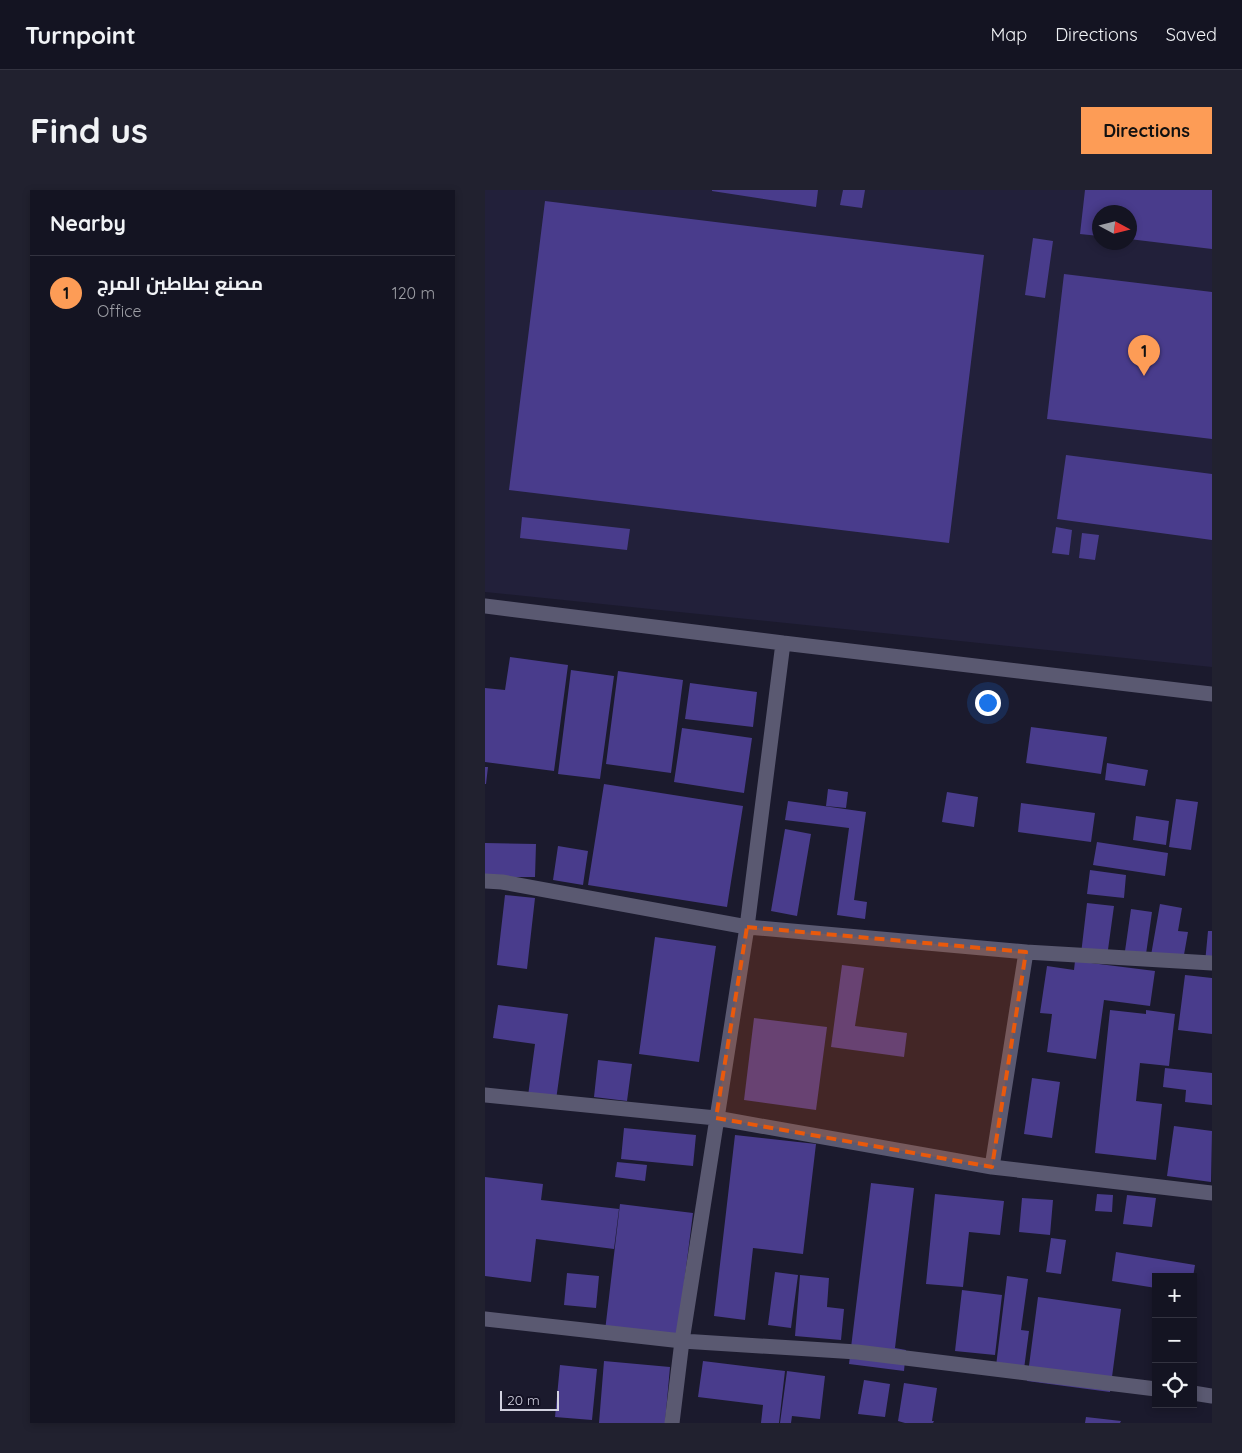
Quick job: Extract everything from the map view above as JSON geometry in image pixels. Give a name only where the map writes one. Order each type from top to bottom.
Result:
[{"type":"street","points":[[485,606],[1212,694]]},
{"type":"street","points":[[672,1423],[682,1341],[747,927],[783,643]]},
{"type":"street","points":[[485,881],[502,882],[747,927],[1026,952],[1212,963]]},
{"type":"street","points":[[992,1167],[1026,952]]},
{"type":"street","points":[[485,1095],[716,1118],[992,1167],[1212,1193]]},
{"type":"street","points":[[485,1319],[682,1341],[857,1352],[1152,1389]]},
{"type":"street","points":[[1197,1394],[1212,1396]]},
{"type":"highlighted area","points":[[747,927],[1026,952],[992,1167],[716,1118]]},
{"type":"shaded area","points":[[485,190],[1212,190],[1212,667],[485,592]]},
{"type":"building","points":[[712,190],[818,190],[816,207]]},
{"type":"building","points":[[843,190],[865,190],[862,208],[840,205]]},
{"type":"building","points":[[1085,190],[1212,190],[1212,249],[1137,240],[1137,205],[1092,205],[1092,235],[1080,234]]},
{"type":"building","points":[[545,201],[984,255],[949,543],[509,490]]},
{"type":"building","points":[[1033,238],[1053,241],[1045,298],[1025,295]]},
{"type":"building","points":[[1064,274],[1212,292],[1212,439],[1047,419]]},
{"type":"building","points":[[1066,455],[1212,474],[1212,540],[1057,519]]},
{"type":"building","points":[[522,517],[630,529],[627,550],[520,538]]},
{"type":"building","points":[[1056,527],[1072,530],[1069,555],[1052,553]]},
{"type":"building","points":[[1082,533],[1099,535],[1095,560],[1079,558]]},
{"type":"building","points":[[510,657],[568,665],[554,771],[485,762],[485,688],[505,690]]},
{"type":"building","points":[[571,670],[614,676],[600,779],[558,774]]},
{"type":"building","points":[[618,671],[683,680],[671,773],[606,764]]},
{"type":"building","points":[[690,683],[757,692],[753,727],[685,719]]},
{"type":"building","points":[[1031,727],[1107,737],[1101,774],[1026,763]]},
{"type":"building","points":[[682,728],[752,738],[744,793],[674,782]]},
{"type":"building","points":[[1107,763],[1148,770],[1145,786],[1105,780]]},
{"type":"building","points":[[485,767],[488,767],[486,784],[485,784]]},
{"type":"building","points":[[604,784],[743,806],[727,907],[588,885]]},
{"type":"building","points":[[828,789],[848,792],[846,808],[826,806]]},
{"type":"building","points":[[947,792],[978,797],[974,827],[942,822]]},
{"type":"building","points":[[1176,799],[1198,802],[1191,850],[1169,847]]},
{"type":"building","points":[[788,801],[866,812],[854,900],[867,902],[865,919],[837,915],[849,828],[785,820]]},
{"type":"building","points":[[1021,803],[1095,813],[1091,842],[1018,832]]},
{"type":"building","points":[[1136,816],[1169,821],[1166,845],[1133,840]]},
{"type":"building","points":[[785,829],[811,834],[797,916],[771,911]]},
{"type":"building","points":[[1097,842],[1168,853],[1165,876],[1093,865]]},
{"type":"building","points":[[485,843],[536,844],[535,877],[485,877]]},
{"type":"building","points":[[558,846],[588,851],[583,885],[553,880]]},
{"type":"building","points":[[1090,870],[1126,875],[1124,898],[1087,894]]},
{"type":"building","points":[[505,895],[535,898],[527,969],[497,965]]},
{"type":"building","points":[[1087,903],[1114,906],[1107,957],[1081,954]]},
{"type":"building","points":[[1160,904],[1182,908],[1178,931],[1188,932],[1182,966],[1150,961]]},
{"type":"building","points":[[1131,909],[1152,912],[1145,961],[1124,958]]},
{"type":"building","points":[[1208,931],[1212,931],[1212,963],[1205,963]]},
{"type":"building","points":[[655,937],[716,946],[699,1062],[639,1054]]},
{"type":"building","points":[[1075,961],[1155,971],[1150,1006],[1104,1000],[1096,1059],[1047,1052],[1052,1014],[1040,1013],[1047,966],[1074,970]]},
{"type":"building","points":[[842,965],[864,968],[855,1026],[907,1033],[904,1057],[831,1047]]},
{"type":"building","points":[[1185,975],[1212,978],[1212,1034],[1178,1030]]},
{"type":"building","points":[[498,1005],[568,1014],[556,1100],[528,1096],[535,1044],[493,1038]]},
{"type":"building","points":[[1110,1010],[1146,1014],[1146,1010],[1175,1014],[1169,1066],[1140,1063],[1136,1101],[1162,1104],[1156,1160],[1095,1153]]},
{"type":"building","points":[[754,1018],[827,1027],[816,1110],[744,1100]]},
{"type":"building","points":[[598,1060],[632,1064],[627,1101],[594,1097]]},
{"type":"building","points":[[1165,1068],[1212,1073],[1212,1105],[1185,1102],[1186,1090],[1163,1087]]},
{"type":"building","points":[[1032,1078],[1060,1082],[1052,1138],[1024,1134]]},
{"type":"building","points":[[1174,1126],[1212,1131],[1211,1182],[1167,1176]]},
{"type":"building","points":[[624,1128],[696,1135],[693,1166],[621,1159]]},
{"type":"building","points":[[735,1135],[816,1144],[803,1254],[753,1248],[745,1320],[714,1316]]},
{"type":"building","points":[[617,1162],[647,1165],[645,1181],[615,1177]]},
{"type":"building","points":[[485,1177],[543,1184],[541,1200],[619,1209],[614,1249],[536,1239],[531,1282],[485,1276]]},
{"type":"building","points":[[871,1183],[914,1188],[895,1348],[906,1350],[904,1371],[849,1364]]},
{"type":"building","points":[[935,1194],[1004,1201],[1000,1235],[969,1232],[963,1287],[926,1284]]},
{"type":"building","points":[[1097,1194],[1113,1195],[1112,1212],[1095,1211]]},
{"type":"building","points":[[1127,1195],[1156,1198],[1152,1227],[1123,1224]]},
{"type":"building","points":[[1022,1198],[1053,1200],[1050,1235],[1019,1232]]},
{"type":"building","points":[[620,1204],[693,1213],[677,1339],[605,1331]]},
{"type":"building","points":[[1051,1238],[1066,1240],[1061,1274],[1046,1272]]},
{"type":"building","points":[[1116,1252],[1195,1265],[1194,1273],[1152,1273],[1152,1287],[1112,1281]]},
{"type":"building","points":[[775,1272],[798,1275],[791,1328],[768,1325]]},
{"type":"building","points":[[567,1273],[599,1276],[596,1308],[564,1305]]},
{"type":"building","points":[[800,1275],[829,1278],[827,1307],[844,1309],[841,1340],[795,1336]]},
{"type":"building","points":[[1007,1276],[1028,1279],[1021,1330],[1029,1331],[1024,1369],[996,1366]]},
{"type":"building","points":[[962,1290],[1002,1295],[995,1355],[955,1351]]},
{"type":"building","points":[[1038,1297],[1121,1309],[1110,1392],[1027,1381]]},
{"type":"building","points":[[604,1361],[670,1367],[665,1423],[599,1423]]},
{"type":"building","points":[[703,1361],[785,1371],[779,1423],[761,1423],[763,1405],[698,1397]]},
{"type":"building","points":[[560,1365],[597,1369],[592,1420],[555,1417]]},
{"type":"building","points":[[787,1371],[825,1376],[820,1419],[792,1416],[791,1423],[780,1423]]},
{"type":"building","points":[[864,1380],[890,1384],[885,1417],[858,1414]]},
{"type":"building","points":[[904,1383],[937,1388],[933,1423],[905,1423],[898,1421]]},
{"type":"building","points":[[1086,1417],[1121,1421],[1120,1423],[1085,1423]]},
{"type":"place","name":"مصنع بطاطين المرج","points":[[1144,376]]}]
